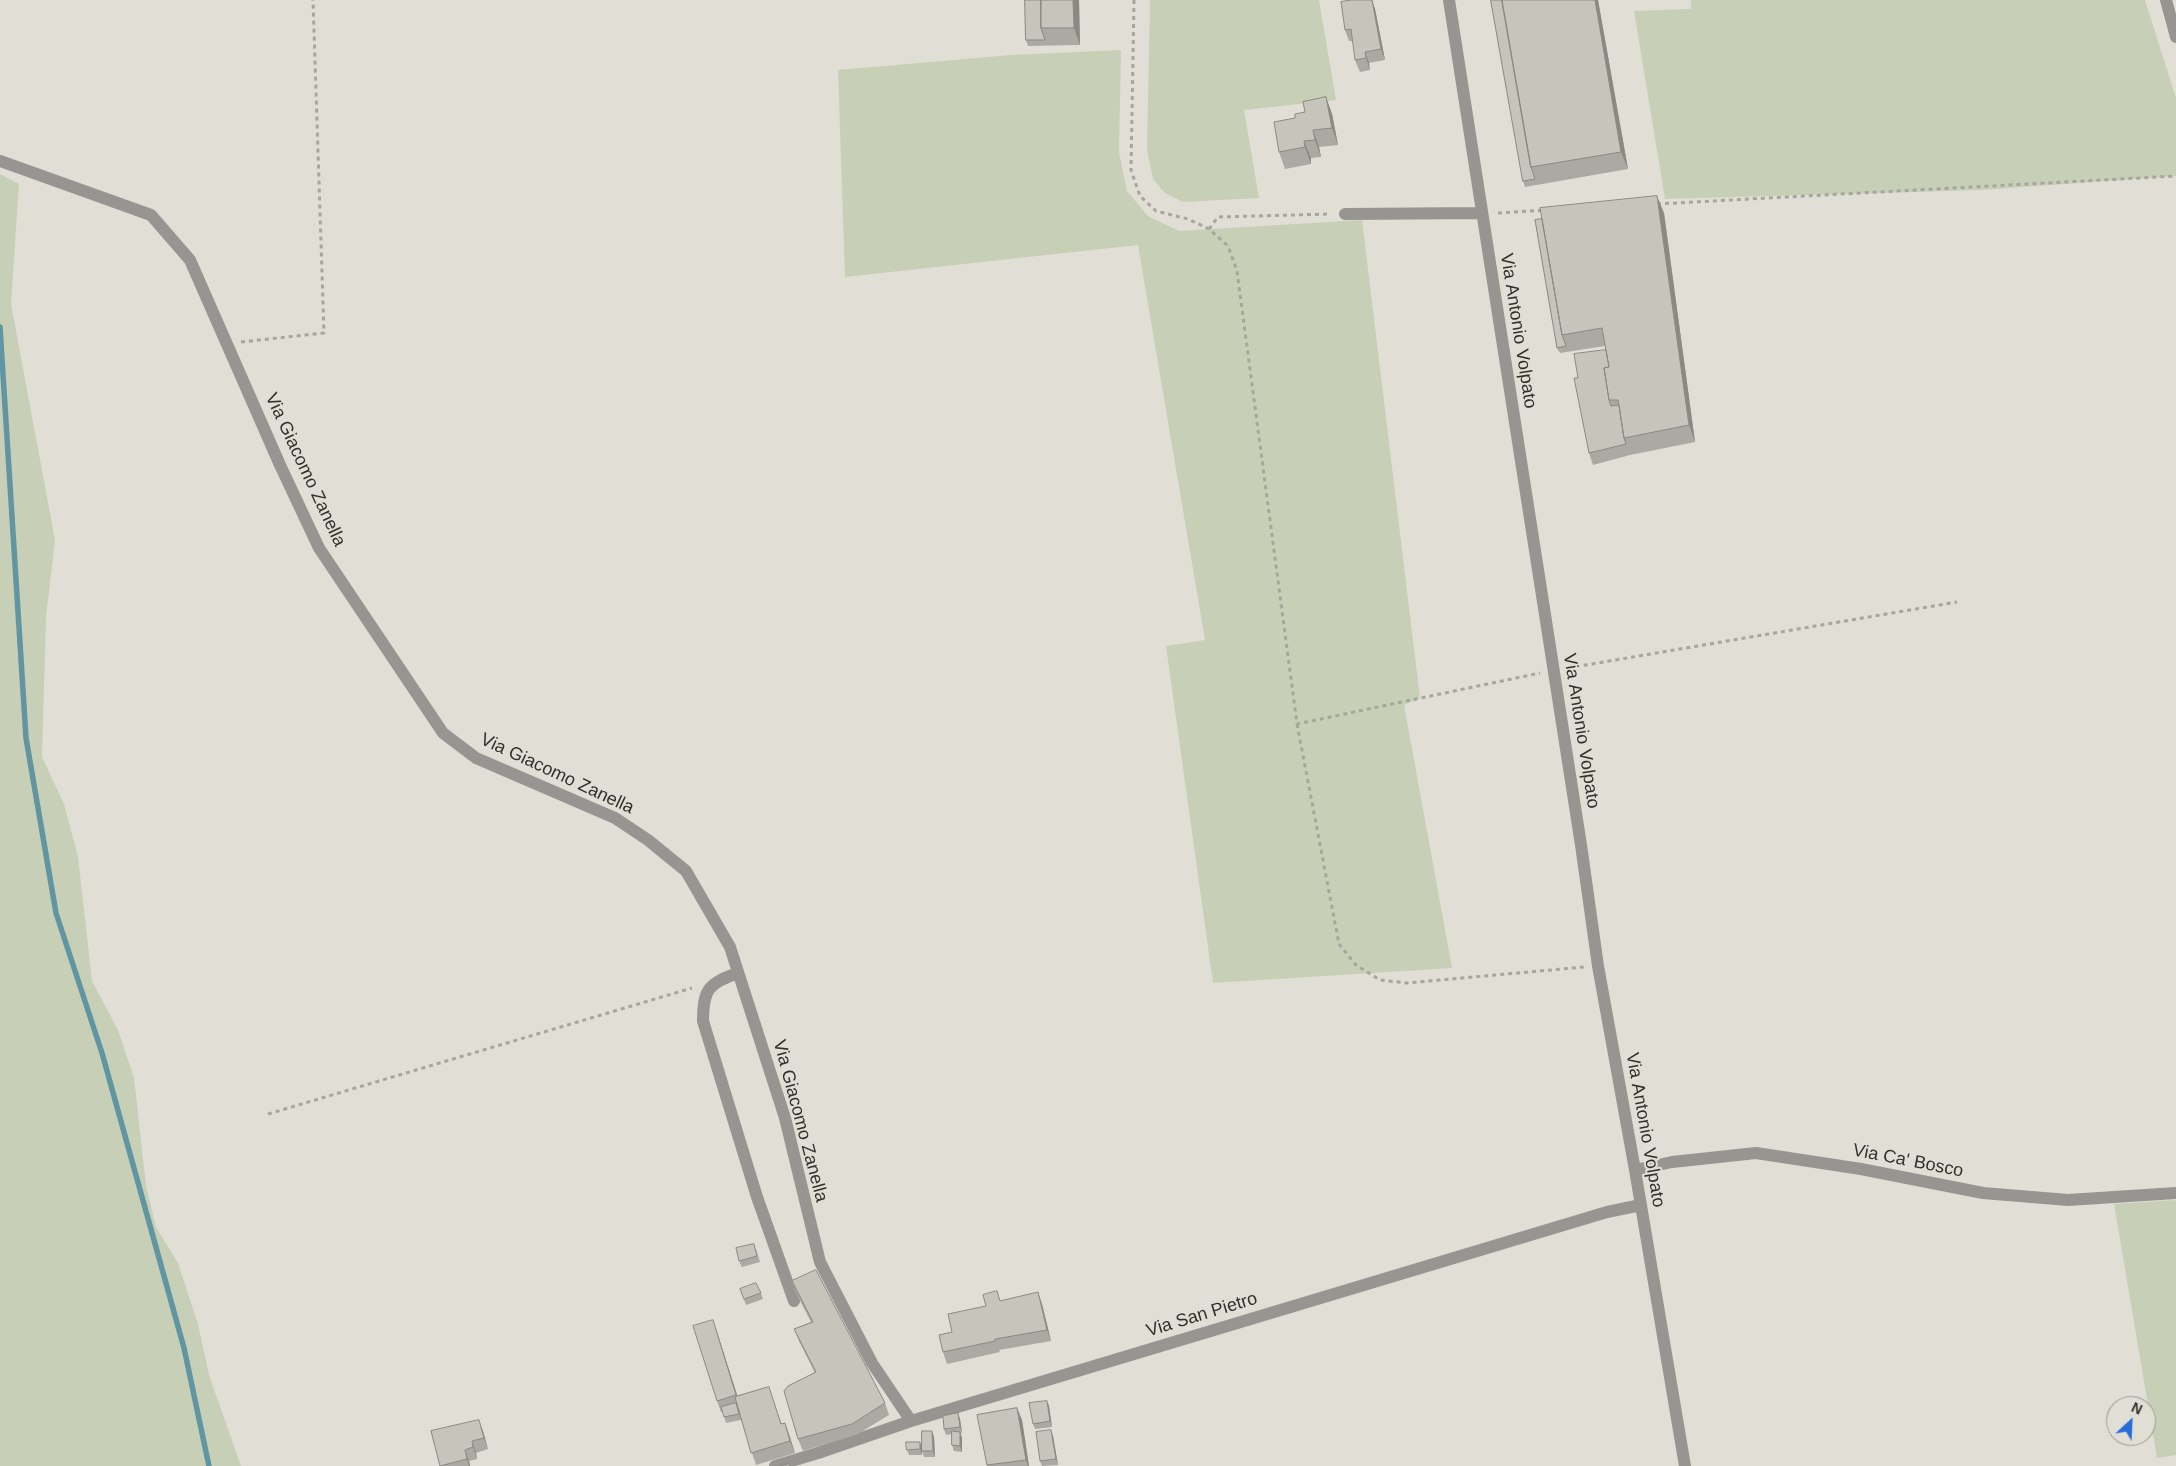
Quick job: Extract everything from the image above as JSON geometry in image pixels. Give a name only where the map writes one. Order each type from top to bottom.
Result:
[{"type":"street","name":"Via Antonio Volpato","points":[[1449,0],[1598,966],[1685,1466]]},
{"type":"street","points":[[2166,0],[2176,37]]},
{"type":"street","name":"Via Giacomo Zanella","points":[[0,161],[151,215],[190,260],[280,465],[320,548],[443,732],[476,758],[615,818],[648,840],[686,871],[730,947],[785,1118],[820,1262],[872,1363],[911,1421]]},
{"type":"street","points":[[1345,214],[1482,213]]},
{"type":"street","points":[[738,973],[716,981],[706,993],[703,1005],[703,1020],[758,1197],[794,1301]]},
{"type":"street","name":"Via Ca' Bosco","points":[[1635,1170],[1672,1162],[1756,1153],[1861,1169],[1983,1193],[2068,1200],[2176,1193]]},
{"type":"street","name":"Via San Pietro","points":[[775,1466],[800,1463],[911,1421],[1598,1215],[1641,1205]]},
{"type":"path","points":[[226,343],[324,333],[313,0]]},
{"type":"path","points":[[1134,0],[1131,170],[1140,196],[1156,211],[1188,219],[1209,229],[1228,246],[1237,271],[1297,724],[1339,944],[1356,964],[1380,980],[1407,983],[1598,966]]},
{"type":"path","points":[[1650,204],[2176,176]]},
{"type":"path","points":[[1482,213],[1551,210]]},
{"type":"path","points":[[1209,229],[1218,217],[1345,214]]},
{"type":"path","points":[[1297,724],[1554,671],[1957,602]]},
{"type":"path","points":[[268,1114],[716,981]]},
{"type":"green space","points":[[1150,0],[1319,0],[1336,100],[1244,110],[1259,198],[1183,202],[1165,193],[1153,179],[1147,150]]},
{"type":"green space","points":[[1691,0],[2145,0],[2176,98],[2176,176],[1983,190],[1665,199],[1634,11],[1691,9]]},
{"type":"green space","points":[[1121,50],[1119,152],[1127,191],[1148,216],[1179,231],[1362,220],[1420,698],[1404,705],[1452,968],[1213,983],[1166,646],[1205,640],[1138,245],[845,277],[838,70],[1011,55]]},
{"type":"green space","points":[[0,174],[19,184],[11,304],[55,540],[46,617],[42,757],[64,804],[78,857],[92,981],[118,1030],[134,1078],[146,1186],[156,1227],[178,1263],[198,1324],[209,1375],[241,1466],[0,1466]]},
{"type":"green space","points":[[2176,1200],[2176,1455],[2157,1458],[2155,1446],[2156,1396],[2147,1396],[2114,1204]]},
{"type":"building","points":[[1025,0],[1041,0],[1041,28],[1045,40],[1026,40]]},
{"type":"building","points":[[1041,0],[1073,0],[1074,28],[1041,28]]},
{"type":"building","points":[[1372,0],[1381,49],[1365,52],[1366,58],[1355,60],[1351,29],[1345,30],[1341,2]]},
{"type":"building","points":[[1491,0],[1502,0],[1531,167],[1535,179],[1523,181]]},
{"type":"building","points":[[1502,0],[1595,0],[1621,152],[1531,167]]},
{"type":"building","points":[[1326,97],[1332,128],[1313,130],[1315,140],[1304,141],[1305,147],[1279,152],[1274,122],[1295,118],[1295,114],[1305,112],[1303,102]]},
{"type":"building","points":[[1657,196],[1689,425],[1624,438],[1618,400],[1609,400],[1604,368],[1609,367],[1602,328],[1562,335],[1540,208]]},
{"type":"building","points":[[1542,219],[1562,335],[1566,346],[1557,348],[1535,220]]},
{"type":"building","points":[[1606,350],[1609,367],[1604,368],[1609,400],[1611,406],[1619,405],[1626,444],[1589,453],[1574,378],[1578,378],[1574,354]]},
{"type":"building","points":[[754,1244],[757,1256],[739,1261],[736,1248]]},
{"type":"building","points":[[816,1270],[885,1403],[852,1424],[798,1439],[784,1391],[788,1386],[816,1372],[794,1329],[813,1322],[792,1281]]},
{"type":"building","points":[[756,1283],[761,1293],[744,1299],[740,1289]]},
{"type":"building","points":[[997,1291],[1000,1301],[1038,1292],[1047,1330],[995,1339],[995,1341],[943,1352],[939,1335],[952,1332],[948,1314],[986,1306],[983,1295]]},
{"type":"building","points":[[713,1320],[736,1395],[717,1401],[693,1326]]},
{"type":"building","points":[[769,1387],[781,1424],[785,1423],[790,1441],[751,1453],[735,1397]]},
{"type":"building","points":[[1047,1401],[1050,1421],[1033,1424],[1029,1403]]},
{"type":"building","points":[[736,1403],[739,1414],[724,1417],[721,1407]]},
{"type":"building","points":[[1017,1408],[1026,1460],[987,1465],[977,1415]]},
{"type":"building","points":[[958,1413],[960,1427],[944,1429],[943,1416]]},
{"type":"building","points":[[479,1420],[484,1438],[472,1441],[473,1447],[465,1450],[467,1459],[440,1466],[431,1431]]},
{"type":"building","points":[[1051,1430],[1056,1459],[1040,1461],[1036,1432]]},
{"type":"building","points":[[922,1431],[932,1431],[933,1451],[922,1451]]},
{"type":"building","points":[[952,1431],[960,1432],[960,1446],[952,1445]]},
{"type":"building","points":[[906,1442],[920,1442],[920,1449],[907,1450]]},
{"type":"waterway","points":[[0,327],[26,738],[56,913],[102,1053],[184,1348],[209,1466]]}]
